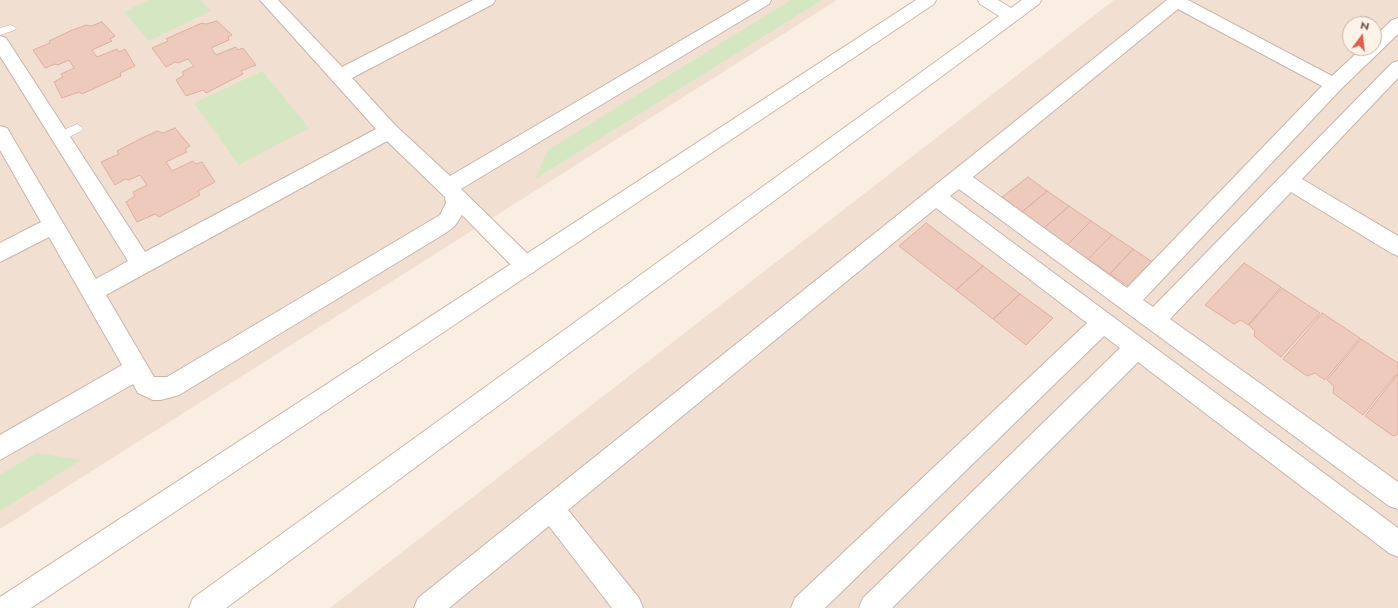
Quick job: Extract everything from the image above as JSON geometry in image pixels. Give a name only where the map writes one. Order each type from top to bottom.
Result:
[{"type":"street","points":[[268,0],[389,130],[526,266]]},
{"type":"street","points":[[340,76],[487,0]]},
{"type":"street","points":[[451,191],[763,0]]},
{"type":"street","points":[[7,608],[928,0]]},
{"type":"street","points":[[986,0],[1011,16]]},
{"type":"street","points":[[203,608],[1033,0]]},
{"type":"street","points":[[428,608],[1178,0],[1334,85]]},
{"type":"street","points":[[1382,39],[1398,24]]},
{"type":"street","points":[[5,35],[69,132],[141,264]]},
{"type":"street","points":[[1140,310],[1334,85],[1365,56]]},
{"type":"street","points":[[805,608],[1110,327],[1140,310],[1289,181],[1398,67]]},
{"type":"street","points":[[92,292],[389,130]]},
{"type":"street","points":[[0,133],[146,385],[153,389],[161,389],[181,382],[442,224],[453,212],[456,203],[451,191]]},
{"type":"street","points":[[959,178],[1398,498]]},
{"type":"street","points":[[1289,181],[1398,247]]},
{"type":"street","points":[[935,196],[1398,544]]},
{"type":"street","points":[[0,253],[53,225]]},
{"type":"street","points":[[873,608],[1137,347]]},
{"type":"street","points":[[0,448],[137,369]]},
{"type":"street","points":[[551,509],[629,608]]},
{"type":"lane","points":[[0,32],[5,35]]},
{"type":"shaded area","points":[[0,0],[837,0],[0,529]]},
{"type":"shaded area","points":[[1114,0],[1398,0],[1398,608],[330,608]]},
{"type":"green space","points":[[149,0],[200,0],[211,11],[149,41],[124,12]]},
{"type":"green space","points":[[791,0],[822,0],[535,179],[548,150]]},
{"type":"green space","points":[[262,71],[309,128],[239,165],[194,103]]},
{"type":"green space","points":[[36,453],[81,460],[0,511],[0,475]]},
{"type":"building","points":[[217,21],[232,35],[228,37],[229,40],[211,48],[216,55],[236,47],[238,50],[243,48],[256,65],[241,71],[243,74],[206,93],[203,90],[186,96],[176,80],[184,75],[182,72],[194,66],[188,59],[178,63],[175,62],[166,67],[152,48],[168,41],[166,39],[202,23],[206,24]]},
{"type":"building","points":[[102,22],[115,36],[110,39],[112,41],[92,50],[97,57],[117,49],[119,52],[125,49],[135,66],[120,73],[121,76],[82,94],[79,92],[62,98],[54,82],[63,77],[61,74],[74,68],[69,60],[58,65],[55,64],[45,68],[33,50],[50,43],[49,41],[70,31],[86,25],[91,26]]},
{"type":"building","points":[[175,128],[190,146],[185,149],[187,152],[166,162],[172,171],[193,161],[196,164],[202,162],[215,182],[198,191],[200,195],[159,217],[155,214],[137,222],[126,202],[135,196],[133,192],[147,185],[140,175],[129,180],[125,179],[115,185],[101,162],[119,154],[117,151],[157,131],[163,133]]},
{"type":"building","points":[[1028,177],[1047,191],[1022,212],[1002,197]]},
{"type":"building","points":[[1047,191],[1069,206],[1044,228],[1022,212]]},
{"type":"building","points":[[1069,206],[1091,221],[1067,245],[1044,228]]},
{"type":"building","points":[[1091,221],[1112,235],[1088,259],[1067,245]]},
{"type":"building","points":[[926,223],[983,266],[956,290],[899,246]]},
{"type":"building","points":[[1112,235],[1133,249],[1110,274],[1088,259]]},
{"type":"building","points":[[1133,249],[1157,265],[1134,290],[1110,274]]},
{"type":"building","points":[[1244,263],[1281,287],[1248,325],[1241,320],[1234,324],[1205,305]]},
{"type":"building","points":[[983,266],[1020,294],[993,319],[956,290]]},
{"type":"building","points":[[1282,288],[1320,313],[1281,357],[1254,336],[1255,331],[1249,325]]},
{"type":"building","points":[[1020,294],[1053,318],[1026,345],[993,319]]},
{"type":"building","points":[[1322,313],[1360,338],[1325,380],[1315,373],[1307,376],[1283,359]]},
{"type":"building","points":[[1361,339],[1398,363],[1398,372],[1363,415],[1333,393],[1334,386],[1327,380]]},
{"type":"building","points":[[1398,374],[1398,434],[1393,436],[1365,416]]}]
